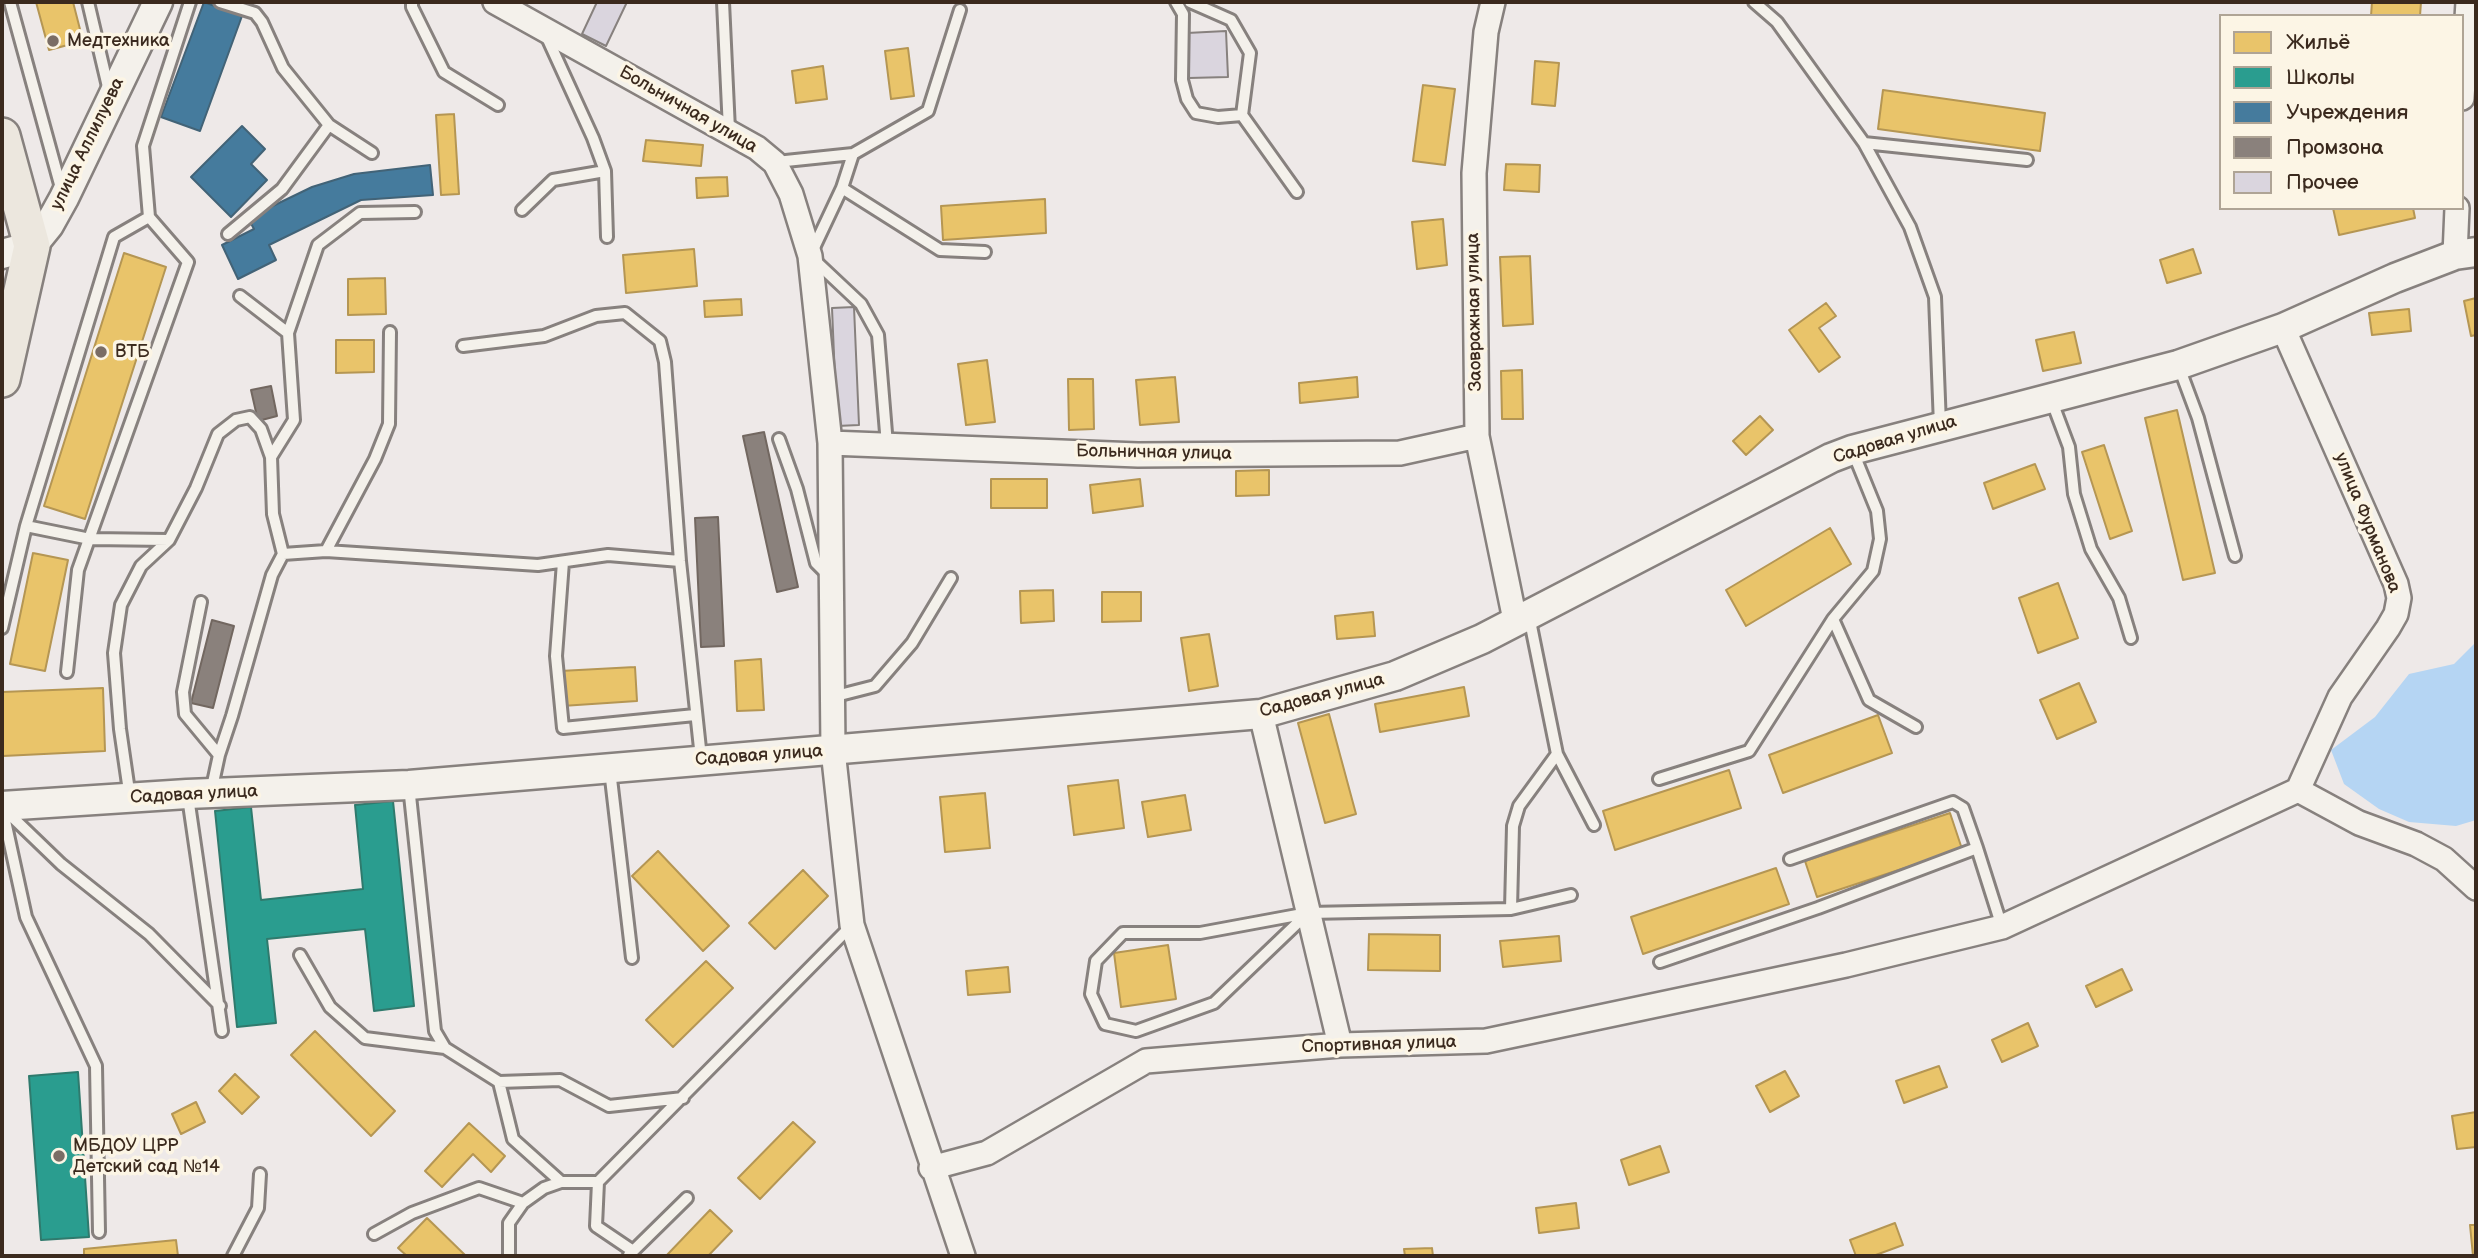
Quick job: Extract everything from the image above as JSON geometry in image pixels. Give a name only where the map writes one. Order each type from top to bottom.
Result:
[{"type":"main road","points":[[2,136],[17,250],[2,379]]},
{"type":"street","name":"улица Аллилуева","points":[[17,250],[49,225],[158,2]]},
{"type":"street","name":"Больничная улица","points":[[495,2],[757,148],[775,163],[791,194],[810,256],[830,443],[833,750],[852,925],[963,1256]]},
{"type":"street","name":"Заовражная улица","points":[[1493,2],[1486,32],[1474,173],[1477,436],[1522,617]]},
{"type":"street","points":[[2464,66],[2468,2]]},
{"type":"street","points":[[2457,210],[2466,254]]},
{"type":"street","name":"Садовая улица","points":[[2,806],[409,785],[1261,714],[1395,676],[1482,639],[1852,450],[2178,365],[2283,328],[2395,278],[2466,254]]},
{"type":"street","name":"улица Фурманова","points":[[2283,328],[2396,584],[2399,598],[2396,614],[2388,628],[2340,697],[2298,790]]},
{"type":"street","name":"Больничная улица","points":[[830,443],[1138,455],[1400,453],[1477,436]]},
{"type":"street","points":[[1261,714],[1340,1045]]},
{"type":"street","points":[[2298,790],[2359,823],[2416,844],[2444,859],[2476,888]]},
{"type":"street","name":"Спортивная улица","points":[[932,1168],[987,1153],[1146,1061],[1340,1045],[1486,1041],[1846,965],[2001,927],[2298,790]]},
{"type":"lane","points":[[10,2],[64,198]]},
{"type":"lane","points":[[88,2],[111,97]]},
{"type":"lane","points":[[67,672],[78,570],[188,262],[149,217],[143,146],[190,2]]},
{"type":"lane","points":[[220,2],[255,13],[262,22],[283,68],[329,125],[372,153]]},
{"type":"lane","points":[[412,2],[444,72],[498,105]]},
{"type":"lane","points":[[723,2],[729,130]]},
{"type":"lane","points":[[1176,2],[1183,14],[1182,80],[1187,99],[1196,113],[1219,117],[1242,115]]},
{"type":"lane","points":[[1190,2],[1231,20],[1250,53],[1242,115],[1297,192]]},
{"type":"lane","points":[[1754,2],[1777,22],[1864,143],[1910,227],[1935,298],[1940,425]]},
{"type":"lane","points":[[775,163],[853,154],[928,111],[960,10]]},
{"type":"lane","points":[[542,28],[593,138],[605,171],[607,237]]},
{"type":"lane","points":[[228,234],[282,189],[329,125]]},
{"type":"lane","points":[[1864,143],[2027,160]]},
{"type":"lane","points":[[853,154],[842,188],[810,256],[861,304],[878,335],[887,445]]},
{"type":"lane","points":[[522,210],[553,180],[605,171]]},
{"type":"lane","points":[[842,188],[940,250],[985,252]]},
{"type":"lane","points":[[271,457],[294,420],[288,333],[318,245],[360,213],[415,212]]},
{"type":"lane","points":[[2,628],[26,526],[114,237],[149,217]]},
{"type":"lane","points":[[240,296],[288,333]]},
{"type":"lane","points":[[463,346],[544,336],[596,316],[625,313],[660,341],[665,362],[680,561],[701,761]]},
{"type":"lane","points":[[326,551],[375,459],[389,424],[390,332]]},
{"type":"lane","points":[[2178,365],[2198,418],[2235,556]]},
{"type":"lane","points":[[2051,399],[2069,447],[2074,494],[2091,549],[2119,598],[2131,638]]},
{"type":"lane","points":[[131,798],[114,653],[121,605],[141,566],[169,540],[196,488],[218,434],[236,419],[250,417],[261,429],[271,457],[273,514],[283,554],[272,575],[219,755],[199,794],[222,1031]]},
{"type":"lane","points":[[779,439],[797,489],[816,563],[830,577]]},
{"type":"lane","points":[[1659,779],[1749,751],[1833,619],[1873,571],[1880,539],[1877,511],[1852,450]]},
{"type":"lane","points":[[26,526],[90,539],[169,540]]},
{"type":"lane","points":[[283,554],[326,551],[538,565],[608,555],[680,561]]},
{"type":"lane","points":[[563,562],[556,656],[564,728],[695,715]]},
{"type":"lane","points":[[832,697],[875,686],[912,643],[951,578]]},
{"type":"lane","points":[[201,602],[183,692],[185,715],[219,755]]},
{"type":"lane","points":[[1522,617],[1557,754],[1594,825]]},
{"type":"lane","points":[[1833,619],[1869,700],[1916,727]]},
{"type":"lane","points":[[1511,909],[1513,826],[1519,806],[1557,754]]},
{"type":"lane","points":[[610,768],[632,958]]},
{"type":"lane","points":[[409,785],[435,1031],[445,1048]]},
{"type":"lane","points":[[1790,859],[1953,802],[1963,808],[2001,927]]},
{"type":"lane","points":[[2,806],[61,864],[149,934],[220,1006]]},
{"type":"lane","points":[[2,806],[26,917],[96,1066],[99,1232]]},
{"type":"lane","points":[[1660,962],[1818,908],[1977,848]]},
{"type":"lane","points":[[1308,913],[1214,1003],[1136,1031],[1105,1024],[1091,994],[1096,961],[1123,933],[1200,933],[1308,913],[1511,909],[1571,895]]},
{"type":"lane","points":[[687,1198],[630,1254],[596,1226],[598,1182],[852,925]]},
{"type":"lane","points":[[300,955],[330,1007],[365,1038],[445,1048],[499,1082],[560,1080],[609,1106],[683,1098]]},
{"type":"lane","points":[[499,1082],[513,1139],[561,1182]]},
{"type":"lane","points":[[233,1256],[258,1208],[260,1174]]},
{"type":"lane","points":[[509,1256],[509,1223],[523,1203],[544,1188],[561,1182],[598,1182]]},
{"type":"lane","points":[[374,1234],[412,1213],[479,1188],[523,1203]]},
{"type":"water","points":[[2476,642],[2476,820],[2456,826],[2409,822],[2379,809],[2344,784],[2331,750],[2375,717],[2409,674],[2454,664]]},
{"type":"building: Жильё","points":[[36,2],[73,2],[83,41],[49,50]]},
{"type":"building: Жильё","points":[[2372,2],[2421,2],[2420,14],[2371,14]]},
{"type":"building: Жильё","points":[[908,48],[914,96],[891,99],[885,51]]},
{"type":"building: Жильё","points":[[1535,61],[1559,63],[1555,106],[1532,104]]},
{"type":"building: Жильё","points":[[823,66],[827,99],[796,103],[792,71]]},
{"type":"building: Жильё","points":[[1423,85],[1455,89],[1445,165],[1413,161]]},
{"type":"building: Жильё","points":[[1883,90],[2045,113],[2040,151],[1878,129]]},
{"type":"building: Жильё","points":[[454,114],[459,194],[441,195],[436,115]]},
{"type":"building: Жильё","points":[[646,140],[703,145],[701,166],[643,161]]},
{"type":"building: Жильё","points":[[1506,164],[1540,165],[1539,192],[1504,190]]},
{"type":"building: Жильё","points":[[727,177],[728,196],[697,198],[696,178]]},
{"type":"building: Жильё","points":[[1045,199],[1046,233],[943,240],[941,206]]},
{"type":"building: Жильё","points":[[2333,210],[2413,210],[2415,218],[2339,235]]},
{"type":"building: Жильё","points":[[1443,219],[1447,265],[1417,269],[1412,222]]},
{"type":"building: Жильё","points":[[694,249],[697,286],[626,293],[623,255]]},
{"type":"building: Жильё","points":[[2193,249],[2201,273],[2167,283],[2160,260]]},
{"type":"building: Жильё","points":[[124,253],[166,267],[85,519],[44,506]]},
{"type":"building: Жильё","points":[[1530,256],[1533,324],[1503,326],[1500,257]]},
{"type":"building: Жильё","points":[[385,278],[386,314],[348,315],[348,279]]},
{"type":"building: Жильё","points":[[2476,298],[2476,335],[2471,336],[2464,301]]},
{"type":"building: Жильё","points":[[741,299],[742,315],[705,317],[704,301]]},
{"type":"building: Жильё","points":[[1826,303],[1836,316],[1819,328],[1840,357],[1819,372],[1789,330]]},
{"type":"building: Жильё","points":[[2409,309],[2411,331],[2372,335],[2369,313]]},
{"type":"building: Жильё","points":[[2074,332],[2081,363],[2043,371],[2036,340]]},
{"type":"building: Жильё","points":[[336,340],[374,340],[374,372],[336,373]]},
{"type":"building: Жильё","points":[[987,360],[995,422],[966,425],[958,364]]},
{"type":"building: Жильё","points":[[1522,370],[1523,419],[1502,419],[1501,371]]},
{"type":"building: Жильё","points":[[1175,377],[1179,422],[1140,425],[1136,380]]},
{"type":"building: Жильё","points":[[1357,377],[1358,397],[1300,403],[1299,383]]},
{"type":"building: Жильё","points":[[1068,379],[1093,379],[1094,429],[1069,430]]},
{"type":"building: Жильё","points":[[2177,410],[2215,573],[2183,580],[2145,418]]},
{"type":"building: Жильё","points":[[1760,416],[1773,430],[1746,455],[1733,441]]},
{"type":"building: Жильё","points":[[2104,445],[2132,531],[2110,539],[2082,452]]},
{"type":"building: Жильё","points":[[2035,464],[2045,489],[1993,509],[1984,483]]},
{"type":"building: Жильё","points":[[1269,470],[1269,495],[1236,496],[1236,471]]},
{"type":"building: Жильё","points":[[991,479],[1047,479],[1047,508],[991,508]]},
{"type":"building: Жильё","points":[[1140,479],[1143,506],[1093,513],[1090,485]]},
{"type":"building: Жильё","points":[[1830,528],[1851,564],[1746,626],[1726,590]]},
{"type":"building: Жильё","points":[[33,553],[68,560],[45,671],[10,664]]},
{"type":"building: Жильё","points":[[2058,583],[2078,638],[2038,653],[2019,598]]},
{"type":"building: Жильё","points":[[1053,590],[1054,621],[1021,623],[1020,591]]},
{"type":"building: Жильё","points":[[1102,592],[1141,592],[1141,621],[1102,622]]},
{"type":"building: Жильё","points":[[1373,612],[1375,636],[1337,639],[1335,616]]},
{"type":"building: Жильё","points":[[1209,634],[1218,686],[1189,691],[1181,638]]},
{"type":"building: Жильё","points":[[761,659],[764,710],[737,711],[735,661]]},
{"type":"building: Жильё","points":[[635,667],[637,701],[562,706],[560,671]]},
{"type":"building: Жильё","points":[[2079,683],[2096,722],[2057,739],[2040,700]]},
{"type":"building: Жильё","points":[[1464,687],[1469,716],[1380,732],[1375,704]]},
{"type":"building: Жильё","points":[[103,688],[105,751],[3,756],[2,692]]},
{"type":"building: Жильё","points":[[1329,714],[1356,814],[1325,823],[1298,723]]},
{"type":"building: Жильё","points":[[1878,715],[1892,753],[1783,793],[1769,755]]},
{"type":"building: Жильё","points":[[1729,770],[1741,808],[1615,850],[1603,811]]},
{"type":"building: Жильё","points":[[1118,780],[1124,828],[1074,835],[1068,786]]},
{"type":"building: Жильё","points":[[985,793],[990,848],[945,852],[940,797]]},
{"type":"building: Жильё","points":[[1185,795],[1191,830],[1148,837],[1142,802]]},
{"type":"building: Жильё","points":[[1950,813],[1962,849],[1817,897],[1805,861]]},
{"type":"building: Жильё","points":[[658,851],[729,926],[703,951],[632,876]]},
{"type":"building: Жильё","points":[[1776,868],[1789,904],[1643,954],[1631,917]]},
{"type":"building: Жильё","points":[[803,870],[828,896],[775,949],[749,923]]},
{"type":"building: Жильё","points":[[1369,934],[1440,935],[1440,971],[1368,970]]},
{"type":"building: Жильё","points":[[1559,936],[1561,961],[1503,967],[1500,941]]},
{"type":"building: Жильё","points":[[1168,945],[1176,999],[1121,1007],[1114,953]]},
{"type":"building: Жильё","points":[[706,961],[733,988],[673,1047],[646,1020]]},
{"type":"building: Жильё","points":[[1008,967],[1010,992],[968,995],[966,971]]},
{"type":"building: Жильё","points":[[2122,969],[2132,990],[2096,1007],[2086,986]]},
{"type":"building: Жильё","points":[[2028,1023],[2038,1046],[2002,1062],[1992,1040]]},
{"type":"building: Жильё","points":[[315,1031],[395,1111],[371,1136],[291,1055]]},
{"type":"building: Жильё","points":[[1939,1066],[1947,1087],[1904,1103],[1896,1081]]},
{"type":"building: Жильё","points":[[1785,1071],[1799,1096],[1770,1112],[1756,1086]]},
{"type":"building: Жильё","points":[[235,1074],[259,1097],[242,1114],[219,1091]]},
{"type":"building: Жильё","points":[[196,1102],[205,1122],[181,1134],[172,1114]]},
{"type":"building: Жильё","points":[[2476,1112],[2476,1147],[2457,1149],[2452,1116]]},
{"type":"building: Жильё","points":[[793,1122],[815,1142],[760,1199],[738,1178]]},
{"type":"building: Жильё","points":[[469,1123],[505,1156],[491,1172],[473,1154],[442,1187],[425,1171]]},
{"type":"building: Жильё","points":[[1660,1146],[1669,1172],[1629,1185],[1621,1160]]},
{"type":"building: Жильё","points":[[1576,1203],[1579,1228],[1539,1233],[1536,1208]]},
{"type":"building: Жильё","points":[[710,1210],[732,1231],[708,1256],[666,1256]]},
{"type":"building: Жильё","points":[[427,1218],[466,1256],[407,1256],[398,1248]]},
{"type":"building: Жильё","points":[[1895,1223],[1903,1245],[1873,1256],[1856,1256],[1850,1240]]},
{"type":"building: Жильё","points":[[2470,1225],[2476,1225],[2476,1256],[2473,1256]]},
{"type":"building: Жильё","points":[[176,1240],[178,1256],[84,1256],[84,1249]]},
{"type":"building: Жильё","points":[[1432,1248],[1433,1256],[1405,1256],[1404,1249]]},
{"type":"building: Школы","points":[[393,801],[414,1006],[374,1011],[365,929],[267,939],[276,1023],[237,1027],[215,811],[251,807],[261,900],[363,889],[355,805]]},
{"type":"building: Школы","name":"МБДОУ ЦРР Детский сад №14","points":[[78,1072],[89,1237],[41,1240],[29,1076]]},
{"type":"building: Учреждения","points":[[204,2],[242,16],[200,131],[161,117]]},
{"type":"building: Учреждения","points":[[242,126],[265,149],[251,164],[267,180],[231,217],[191,177]]},
{"type":"building: Учреждения","points":[[430,165],[433,195],[361,200],[269,245],[276,260],[238,279],[222,245],[254,229],[248,218],[312,187],[354,174]]},
{"type":"building: Промзона","points":[[271,386],[277,416],[258,421],[251,390]]},
{"type":"building: Промзона","points":[[764,432],[798,587],[777,592],[743,436]]},
{"type":"building: Промзона","points":[[718,517],[724,646],[701,647],[695,518]]},
{"type":"building: Промзона","points":[[212,620],[234,626],[213,708],[191,703]]},
{"type":"building: Прочее","points":[[597,2],[627,2],[606,46],[582,34]]},
{"type":"building: Прочее","points":[[1226,31],[1228,77],[1189,78],[1187,33]]},
{"type":"building: Прочее","points":[[854,307],[859,425],[837,426],[832,308]]},
{"type":"place","name":"Медтехника","points":[[53,41]]},
{"type":"place","name":"ВТБ","points":[[101,352]]},
{"type":"place","name":"МБДОУ ЦРР Детский сад №14","points":[[59,1156]]}]
